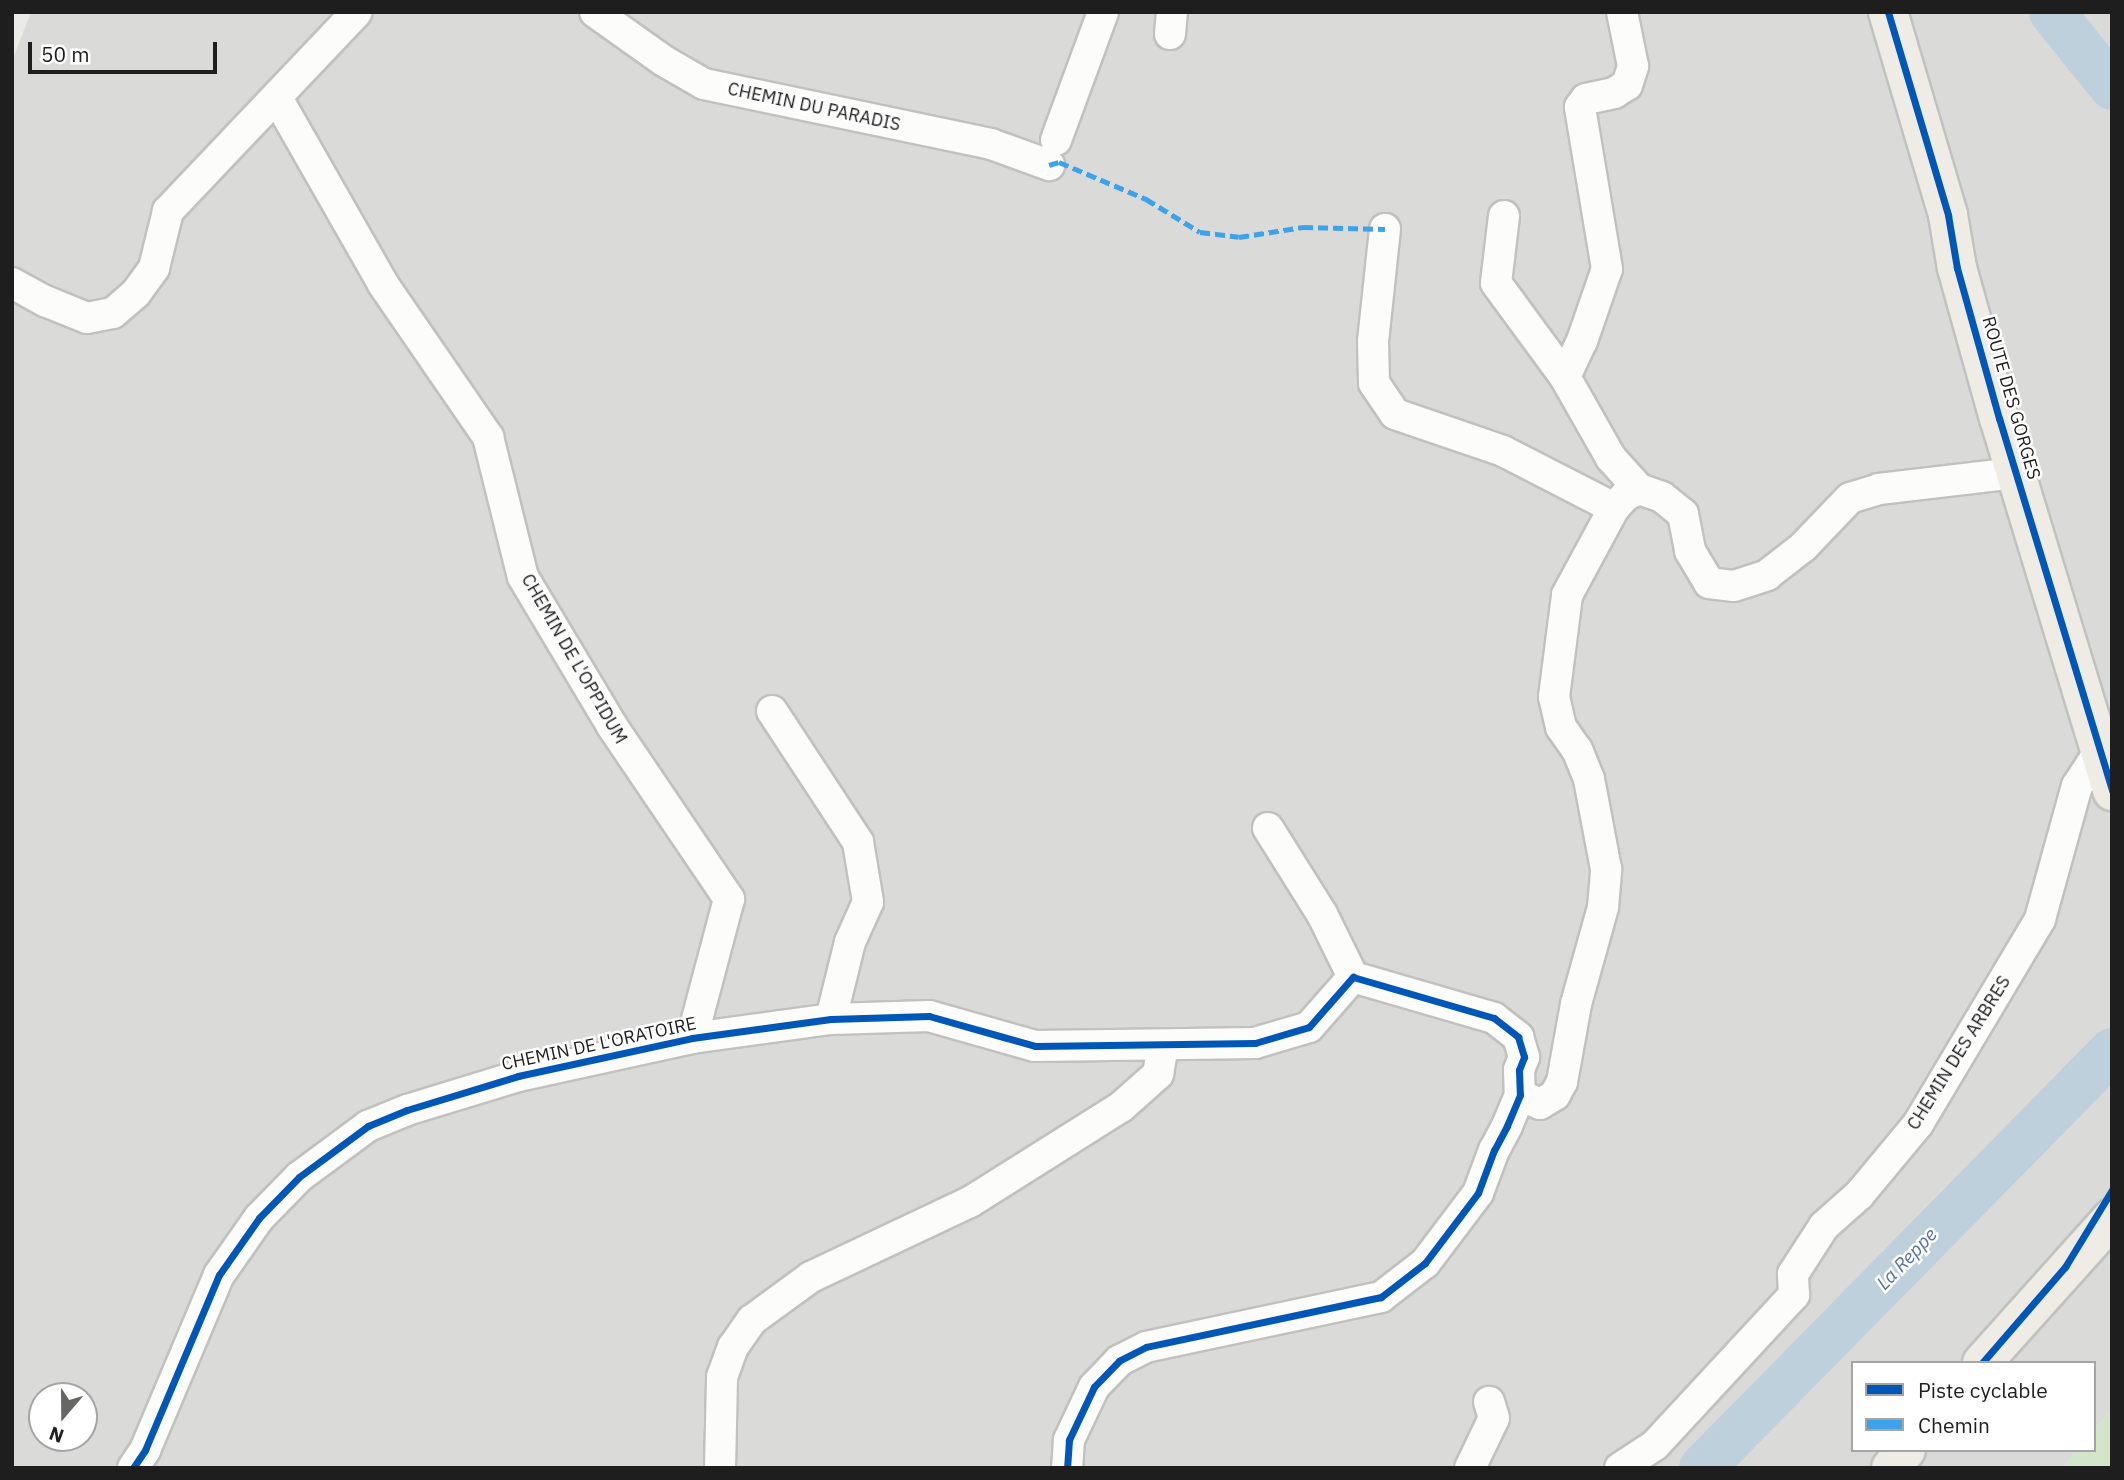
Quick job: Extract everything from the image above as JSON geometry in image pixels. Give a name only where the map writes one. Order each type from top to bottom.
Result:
[{"type":"main road","name":"ROUTE DES GORGES","points":[[1888,12],[1948,215],[1957,268],[2015,473],[2112,791]]},
{"type":"main road","name":"ROUTE DES GORGES","points":[[1948,215],[1972,263],[2112,713]]},
{"type":"main road","points":[[2065,1267],[2112,1190]]},
{"type":"main road","points":[[1984,1361],[2065,1267],[2112,1218]]},
{"type":"main road","points":[[1891,1468],[1904,1452]]},
{"type":"street","points":[[12,283],[45,301],[87,318],[113,313],[136,293],[154,268],[168,211],[357,12]]},
{"type":"street","name":"CHEMIN DU PARADIS","points":[[595,12],[664,61],[704,84],[991,144],[1053,153],[1103,12]]},
{"type":"street","points":[[1565,377],[1583,341],[1607,270],[1580,107],[1586,99],[1614,93],[1627,85],[1633,66],[1622,12]]},
{"type":"street","name":"CHEMIN DE L'OPPIDUM","points":[[277,98],[383,284],[488,437],[523,577],[612,726],[729,900],[692,1038]]},
{"type":"street","points":[[1504,216],[1496,283],[1565,377],[1611,458],[1639,489],[1662,497],[1683,514],[1690,551],[1709,583],[1734,586],[1767,575],[1826,527],[1850,498],[1879,489],[2015,473]]},
{"type":"street","points":[[1385,229],[1373,341],[1374,383],[1395,414],[1503,451],[1614,508]]},
{"type":"street","points":[[1520,1095],[1540,1104],[1555,1095],[1568,1062],[1576,1004],[1603,907],[1606,869],[1589,779],[1577,750],[1561,727],[1554,697],[1567,595],[1614,508],[1625,496],[1639,489]]},
{"type":"street","points":[[772,711],[858,842],[868,902],[850,942],[831,1019]]},
{"type":"street","name":"CHEMIN DES ARBRES","points":[[1620,1468],[1655,1445],[1794,1296],[1793,1273],[1824,1226],[1859,1195],[1918,1124],[2040,919],[2077,786],[2095,758],[2103,755]]},
{"type":"street","points":[[1067,1468],[1069,1440],[1094,1387],[1119,1361],[1146,1347],[1381,1297],[1425,1263],[1478,1193],[1520,1095],[1519,1070],[1524,1057],[1518,1037],[1494,1018],[1353,977],[1322,914],[1268,828]]},
{"type":"street","name":"CHEMIN DE L'ORATOIRE","points":[[132,1468],[145,1450],[219,1275],[260,1218],[299,1177],[368,1126],[407,1110],[518,1076],[692,1038],[831,1019],[929,1016],[1035,1046],[1255,1043],[1309,1027],[1353,977]]},
{"type":"street","points":[[720,1468],[722,1377],[733,1347],[752,1320],[811,1277],[970,1202],[1121,1107],[1158,1074],[1163,1045]]},
{"type":"street","points":[[1469,1468],[1494,1418],[1489,1402]]},
{"type":"shaded area","points":[[31,12],[2112,12],[2112,1409],[2096,1428],[2096,1361],[1851,1361],[1851,1452],[2075,1452],[2063,1468],[12,1468],[12,61]]},
{"type":"green space","points":[[2112,1409],[2112,1468],[2063,1468],[2075,1452],[2096,1452],[2096,1428]]},
{"type":"waterway","name":"La Reppe","points":[[2052,12],[2112,87]]},
{"type":"waterway","name":"La Reppe","points":[[1702,1468],[2112,1051]]},
{"type":"marked path","points":[[1049,165],[1059,162],[1146,199],[1200,232],[1239,237],[1303,227],[1385,229]]},
{"type":"cycle path","points":[[1888,12],[1948,215],[1957,268],[1999,418],[2112,791]]},
{"type":"cycle path","points":[[133,1468],[145,1450],[219,1275],[259,1218],[299,1177],[368,1126],[407,1110],[518,1076],[692,1038],[831,1019],[929,1016],[1035,1046],[1255,1043],[1309,1027],[1353,977],[1494,1018],[1518,1037],[1524,1057],[1519,1070],[1520,1095],[1494,1150],[1478,1193],[1425,1263],[1381,1297],[1146,1347],[1119,1361],[1094,1387],[1069,1440],[1067,1468]]},
{"type":"cycle path","points":[[1984,1361],[2065,1267],[2112,1190]]}]
